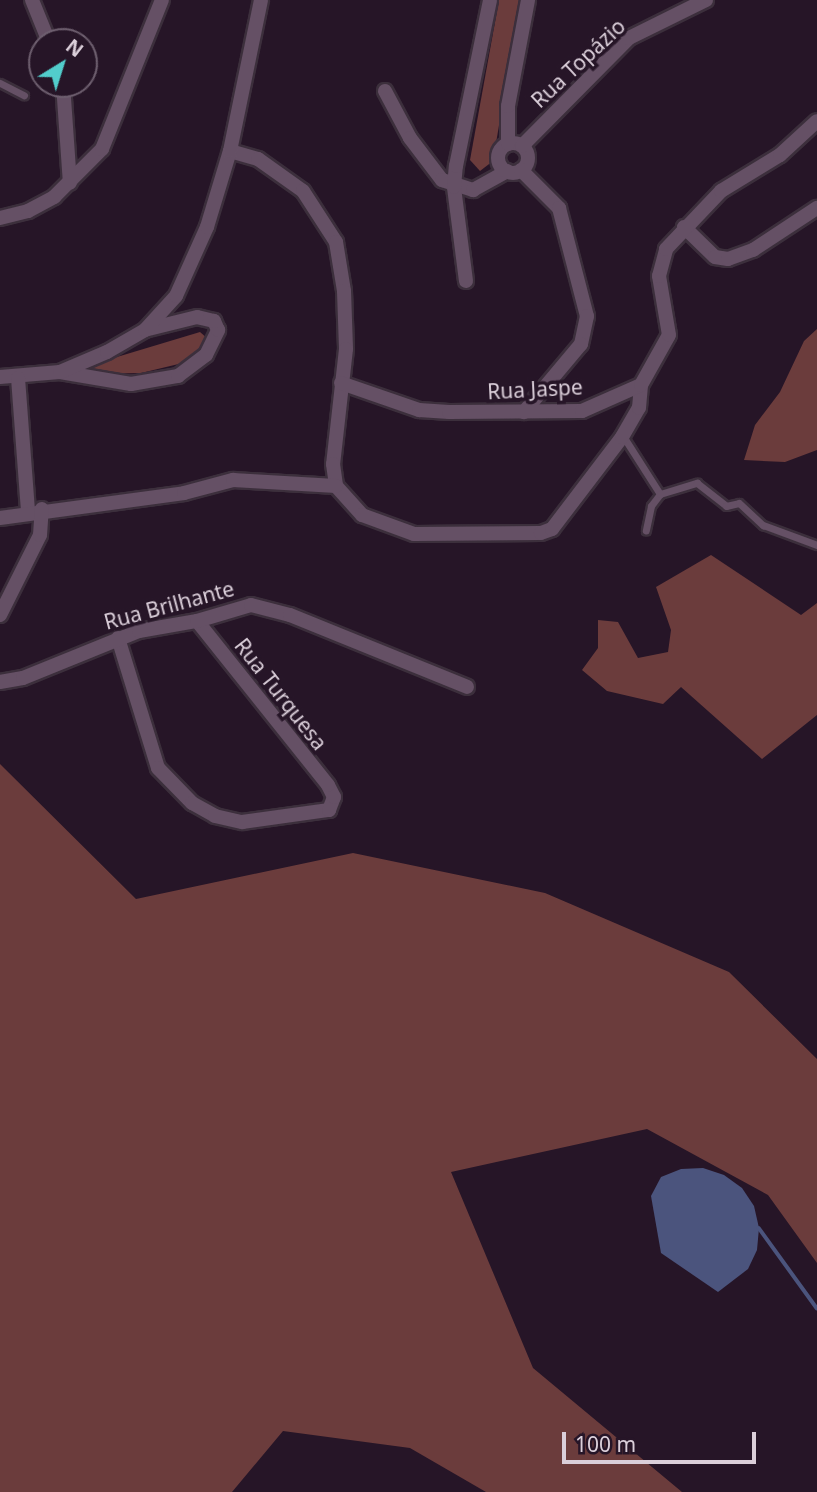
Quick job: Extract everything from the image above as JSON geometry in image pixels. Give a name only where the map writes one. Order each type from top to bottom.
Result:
[{"type":"street","points":[[32,0],[43,28]]},
{"type":"street","points":[[0,218],[29,211],[70,183],[89,166],[114,129],[162,0]]},
{"type":"street","points":[[145,330],[176,296],[193,264],[230,152],[261,0]]},
{"type":"street","points":[[466,281],[454,187],[458,148],[490,0]]},
{"type":"street","points":[[385,92],[423,158],[438,177],[454,187],[473,190],[514,171],[528,158],[515,145],[508,106],[528,0]]},
{"type":"street","name":"Rua Topázio","points":[[515,145],[629,38],[706,0]]},
{"type":"street","points":[[64,98],[70,183]]},
{"type":"street","points":[[230,152],[281,173],[303,191],[327,222],[336,243],[345,291],[341,383],[333,440],[336,486],[362,515],[414,534],[541,533],[552,529],[623,435],[639,408],[641,385],[669,335],[659,276],[661,261],[684,227],[721,191],[780,155],[817,121]]},
{"type":"street","points":[[515,145],[499,155],[559,208],[587,316],[582,344],[524,412]]},
{"type":"street","points":[[684,227],[715,257],[728,259],[752,250],[817,208]]},
{"type":"street","points":[[0,377],[18,378],[60,372],[131,384],[178,376],[206,355],[218,331],[214,321],[197,317],[145,330],[60,372]]},
{"type":"street","points":[[0,615],[40,536],[18,378]]},
{"type":"street","name":"Rua Jaspe","points":[[341,383],[419,410],[524,412],[582,411],[641,385]]},
{"type":"street","points":[[0,518],[35,510],[174,494],[233,480],[336,486]]},
{"type":"street","name":"Rua Brilhante","points":[[0,682],[23,678],[118,639],[263,606],[467,687]]},
{"type":"street","name":"Rua Turquesa","points":[[118,639],[158,768],[192,803],[215,816],[262,821],[321,813],[332,805],[333,793],[197,621]]},
{"type":"lane","points":[[0,83],[24,95]]},
{"type":"lane","points":[[623,435],[660,494]]},
{"type":"lane","points":[[646,530],[651,506],[660,494],[697,483],[726,506],[739,503],[763,525],[817,545]]},
{"type":"shaded area","points":[[499,0],[520,0],[493,161],[480,171],[470,160]]},
{"type":"shaded area","points":[[817,329],[817,450],[785,462],[744,460],[755,425],[780,392],[804,341]]},
{"type":"shaded area","points":[[200,332],[208,339],[187,362],[141,373],[92,374],[77,369]]},
{"type":"shaded area","points":[[711,555],[801,615],[817,603],[817,715],[762,759],[681,687],[663,704],[607,691],[582,670],[598,648],[598,620],[618,622],[638,658],[668,652],[671,630],[656,587]]},
{"type":"shaded area","points":[[0,764],[136,899],[353,853],[545,893],[729,972],[817,1059],[817,1263],[768,1195],[647,1129],[451,1172],[533,1368],[682,1492],[486,1492],[410,1448],[283,1431],[232,1492],[0,1492]]},
{"type":"water","points":[[703,1168],[724,1175],[742,1188],[754,1206],[759,1228],[757,1250],[748,1269],[718,1292],[661,1253],[651,1196],[661,1177],[681,1169]]},
{"type":"waterway","points":[[759,1228],[817,1308]]}]
